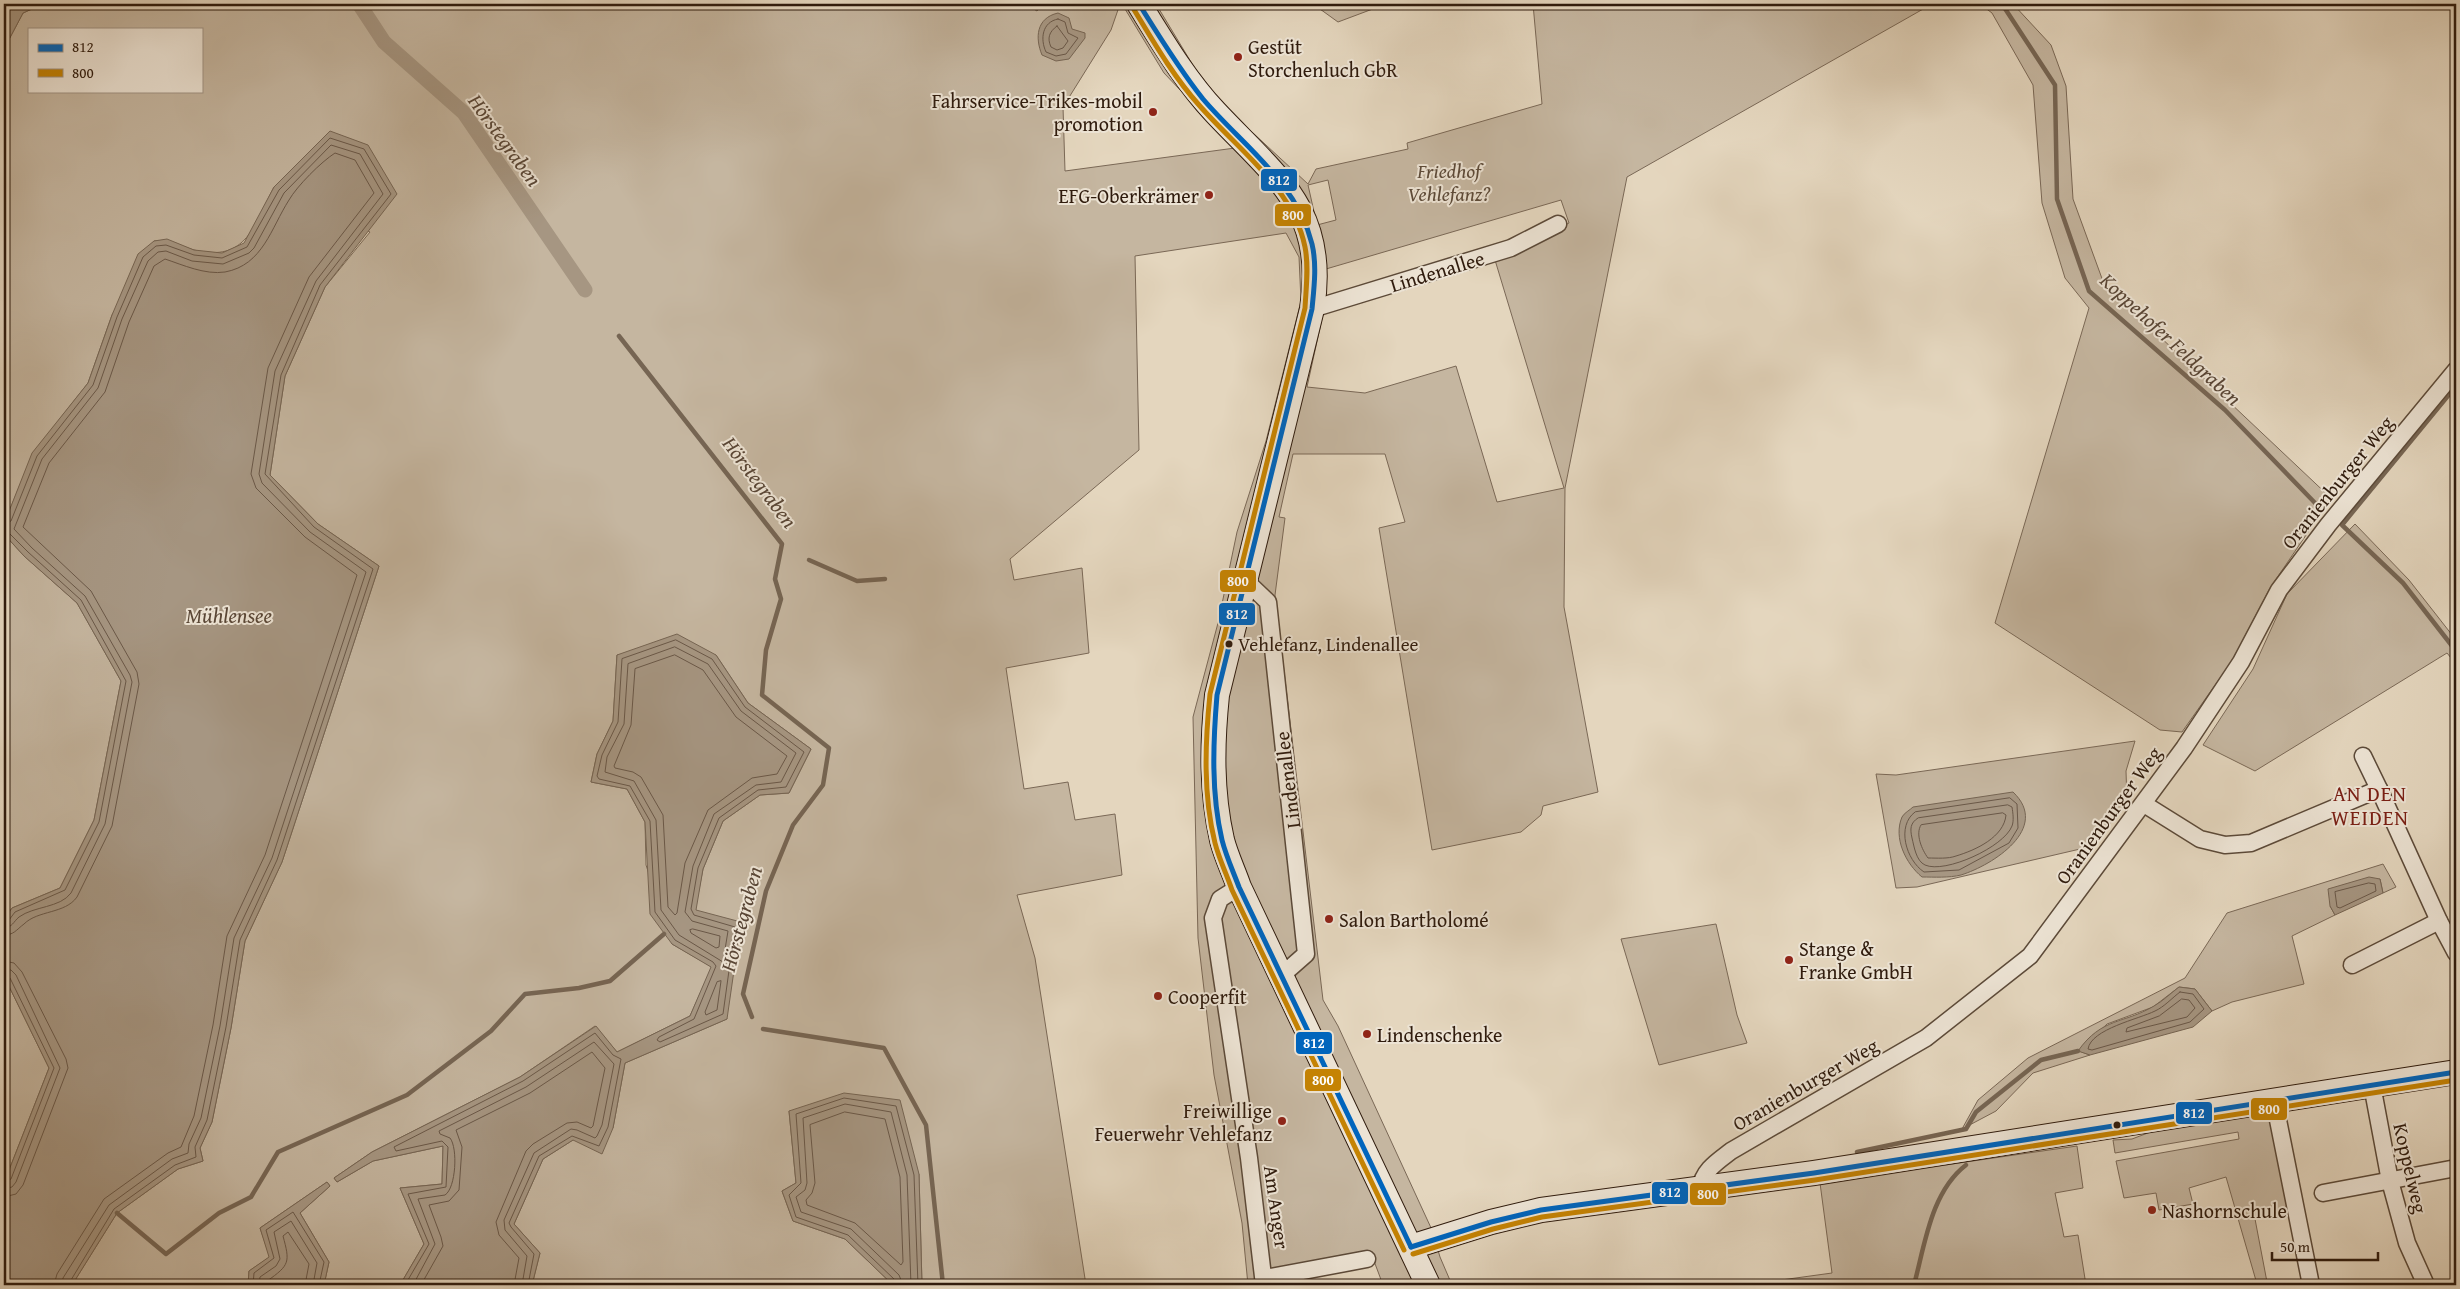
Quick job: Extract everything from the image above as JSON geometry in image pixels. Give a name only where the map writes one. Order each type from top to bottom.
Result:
[{"type":"main road","points":[[1139,4],[1170,54],[1214,111],[1254,150],[1293,197],[1306,224],[1315,261],[1316,284],[1312,309],[1217,695],[1212,747],[1214,795],[1222,842],[1239,887],[1428,1285]]},
{"type":"main road","points":[[1411,1247],[1491,1222],[1542,1210],[1814,1173],[2456,1072]]},
{"type":"street","name":"Lindenallee","points":[[1312,309],[1511,248],[1558,224]]},
{"type":"street","name":"Oranienburger Weg","points":[[1701,1188],[1701,1179],[1712,1166],[1731,1151],[1926,1038],[2030,956],[2144,804],[2241,662],[2279,590],[2328,524],[2456,370]]},
{"type":"street","name":"Lindenallee","points":[[1246,581],[1268,602],[1306,954],[1281,976]]},
{"type":"street","points":[[2363,756],[2439,921],[2456,953]]},
{"type":"street","points":[[2144,804],[2200,840],[2225,845],[2251,843],[2379,789]]},
{"type":"street","name":"Am Anger","points":[[1239,887],[1220,899],[1213,918],[1265,1282],[1367,1259]]},
{"type":"street","points":[[2352,965],[2439,921]]},
{"type":"street","name":"Koppelweg","points":[[2372,1085],[2390,1180],[2407,1244],[2426,1285]]},
{"type":"street","points":[[2274,1100],[2311,1285]]},
{"type":"street","points":[[2323,1193],[2456,1168]]},
{"type":"green space","name":"Friedhof Vehlefanz?","points":[[43,4],[1031,4],[1029,6],[1037,11],[1043,4],[1120,4],[1111,30],[1063,107],[1065,171],[1235,148],[1164,73],[1122,4],[1156,4],[1194,67],[1225,107],[1308,184],[1316,169],[1408,149],[1407,143],[1542,104],[1533,4],[1932,4],[1627,177],[1565,488],[1564,607],[1598,792],[1543,806],[1541,815],[1521,832],[1432,850],[1379,528],[1405,522],[1385,454],[1293,454],[1279,517],[1285,518],[1275,595],[1323,1000],[1338,1026],[1432,1230],[1440,1257],[1452,1285],[1383,1285],[1371,1253],[1271,1285],[1248,1285],[1242,1223],[1214,1075],[1198,938],[1193,717],[1218,623],[1237,532],[1266,441],[1301,301],[1299,257],[1286,233],[1135,256],[1139,450],[1010,559],[1014,580],[1082,568],[1089,653],[1006,668],[1024,789],[1068,782],[1075,820],[1115,814],[1122,875],[1017,895],[1035,958],[1086,1285],[922,1285],[919,1174],[789,1111],[796,1183],[782,1191],[793,1221],[845,1239],[893,1285],[532,1285],[540,1253],[514,1224],[543,1159],[573,1140],[613,1128],[625,1063],[727,1019],[712,967],[690,1016],[617,1052],[595,1026],[520,1077],[372,1152],[334,1178],[337,1182],[373,1161],[443,1146],[442,1184],[400,1188],[424,1244],[400,1285],[324,1285],[329,1262],[300,1213],[330,1186],[327,1182],[260,1228],[270,1257],[249,1271],[248,1285],[72,1285],[117,1213],[178,1169],[203,1161],[200,1148],[212,1122],[231,1028],[245,941],[282,862],[379,566],[318,524],[270,475],[285,376],[325,287],[370,232],[274,187],[261,215],[246,238],[237,246],[226,251],[212,253],[194,250],[170,242],[154,241],[112,315],[88,383],[33,453],[4,524],[4,49],[23,13]],"holes":[[[1328,180],[1336,220],[1317,225],[1308,185]],[[1561,200],[1569,223],[1495,260],[1564,488],[1497,502],[1456,366],[1365,393],[1307,387],[1323,314],[1326,269]],[[617,655],[716,655],[748,703],[811,749],[789,793],[760,795],[723,821],[703,869],[695,910],[712,967],[672,944],[646,865],[645,822],[627,789],[591,782],[597,754],[613,721]]]},
{"type":"green space","points":[[1313,4],[1386,4],[1338,22]]},
{"type":"green space","points":[[1980,4],[2013,4],[2051,45],[2066,86],[2073,199],[2104,284],[2333,500],[2317,519],[2270,588],[2232,661],[2182,732],[2160,730],[1995,623],[2089,308],[2065,278],[2042,203],[2033,85],[1992,13]]},
{"type":"green space","points":[[2355,524],[2409,580],[2456,640],[2456,664],[2447,653],[2255,771],[2203,745],[2253,669],[2287,594]]},
{"type":"green space","points":[[4,534],[24,556],[77,603],[121,681],[94,820],[60,888],[12,908],[4,920]]},
{"type":"green space","points":[[2135,741],[2126,771],[2127,802],[2093,846],[1917,887],[1896,888],[1876,774],[1896,775]]},
{"type":"green space","points":[[2383,864],[2396,887],[2383,893],[2380,879],[2330,906],[2335,915],[2292,936],[2304,984],[2232,1002],[2212,1011],[2195,989],[2179,987],[2153,1007],[2107,1024],[2079,1051],[2090,1055],[2033,1073],[1996,1111],[1962,1129],[1978,1100],[2028,1058],[2185,978],[2227,913]]},
{"type":"green space","points":[[1716,924],[1737,1015],[1747,1043],[1659,1065],[1621,939]]},
{"type":"green space","points":[[4,976],[49,1068],[4,1183]]},
{"type":"green space","points":[[2270,1113],[2290,1201],[2280,1214],[2255,1219],[2267,1282],[2257,1284],[2226,1177],[2189,1188],[2193,1204],[2159,1210],[2156,1193],[2124,1198],[2116,1161],[2239,1139],[2238,1132],[2115,1153],[2113,1140],[2132,1139],[2161,1128]]},
{"type":"green space","points":[[2077,1146],[2083,1188],[2055,1193],[2064,1237],[2078,1235],[2086,1285],[1745,1285],[1832,1273],[1820,1183]]},
{"type":"water","points":[[4,4],[43,4],[23,13],[4,49]]},
{"type":"water","points":[[1058,13],[1069,18],[1072,29],[1085,33],[1085,38],[1069,59],[1056,61],[1042,55],[1038,36],[1041,24],[1045,19]]},
{"type":"water","name":"Mühlensee","points":[[330,131],[368,145],[397,194],[325,287],[285,376],[270,475],[318,524],[379,566],[282,862],[245,941],[231,1028],[212,1122],[200,1148],[203,1161],[178,1169],[117,1213],[72,1285],[4,1285],[4,1183],[49,1068],[4,976],[4,920],[12,908],[60,888],[94,820],[121,681],[77,603],[24,556],[4,534],[4,524],[32,453],[88,383],[112,315],[138,254],[154,241],[167,239],[194,250],[222,253],[244,243],[274,187]]},
{"type":"water","points":[[677,634],[716,655],[748,703],[811,749],[789,793],[760,795],[723,821],[703,869],[696,910],[741,922],[727,1019],[625,1063],[613,1128],[602,1154],[573,1140],[543,1159],[514,1224],[540,1253],[532,1285],[400,1285],[424,1244],[400,1188],[442,1184],[443,1146],[373,1161],[337,1182],[334,1178],[372,1152],[520,1077],[596,1026],[617,1052],[690,1016],[711,967],[672,944],[650,914],[645,822],[627,789],[591,782],[597,754],[613,721],[617,655]]},
{"type":"water","points":[[2013,792],[2023,805],[2025,819],[2022,831],[2002,854],[1974,870],[1952,877],[1922,877],[1916,872],[1906,858],[1899,833],[1902,817],[1913,807]]},
{"type":"water","points":[[2369,877],[2380,879],[2383,893],[2335,915],[2330,906],[2328,889]]},
{"type":"water","points":[[2179,987],[2195,989],[2212,1011],[2193,1027],[2090,1055],[2078,1051],[2096,1032],[2143,1012]]},
{"type":"water","points":[[844,1093],[900,1100],[919,1174],[922,1285],[893,1285],[845,1239],[793,1221],[782,1191],[796,1183],[789,1111]]},
{"type":"water","points":[[327,1182],[330,1186],[300,1213],[329,1262],[324,1285],[248,1285],[249,1271],[269,1257],[260,1228]]},
{"type":"waterway","name":"Hörstegraben","points":[[359,4],[384,42],[464,113],[585,290]]},
{"type":"waterway","name":"Koppehofer Feldgraben","points":[[2002,4],[2055,85],[2057,199],[2089,291],[2225,410],[2317,505]]},
{"type":"waterway","name":"Hörstegraben","points":[[619,336],[782,544],[775,579],[781,599],[766,650],[762,695],[829,748],[823,785],[793,825],[766,891],[743,994],[752,1017]]},
{"type":"waterway","points":[[2456,386],[2342,525],[2403,583],[2456,651]]},
{"type":"waterway","points":[[809,560],[857,581],[885,579]]},
{"type":"waterway","points":[[117,1213],[166,1254],[219,1213],[251,1197],[278,1152],[407,1095],[491,1031],[525,994],[579,988],[610,981],[664,934]]},
{"type":"waterway","name":"Hörstegraben","points":[[763,1029],[884,1048],[926,1125],[943,1285]]},
{"type":"waterway","points":[[1857,1152],[1966,1129],[1976,1112],[2041,1060],[2078,1051]]},
{"type":"waterway","points":[[1914,1285],[1926,1236],[1937,1204],[1954,1176],[1966,1165]]},
{"type":"transit line","name":"812","points":[[1139,4],[1194,88],[1281,183],[1305,222],[1314,252],[1315,268],[1312,309],[1217,695],[1214,750],[1216,804],[1224,846],[1239,887],[1411,1247]]},
{"type":"transit line","name":"800","points":[[1133,8],[1164,58],[1190,94],[1276,187],[1299,225],[1305,247],[1307,270],[1305,308],[1210,694],[1206,750],[1208,806],[1217,849],[1232,890],[1404,1250]]},
{"type":"transit line","name":"812","points":[[1411,1247],[1491,1222],[1541,1210],[1814,1173],[2456,1072]]},
{"type":"transit line","name":"800","points":[[1413,1254],[1493,1229],[1542,1217],[1815,1180],[2456,1080]]},
{"type":"place","name":"Gestüt Storchenluch GbR","points":[[1238,57]]},
{"type":"place","name":"Fahrservice-Trikes-mobil promotion","points":[[1153,112]]},
{"type":"place","name":"EFG-Oberkrämer","points":[[1209,195]]},
{"type":"place","name":"Vehlefanz, Lindenallee","points":[[1229,644]]},
{"type":"place","name":"Salon Bartholomé","points":[[1329,919]]},
{"type":"place","name":"Stange & Franke GmbH","points":[[1789,960]]},
{"type":"place","name":"Cooperfit","points":[[1158,996]]},
{"type":"place","name":"Lindenschenke","points":[[1367,1034]]},
{"type":"place","name":"Freiwillige Feuerwehr Vehlefanz","points":[[1282,1121]]},
{"type":"place","name":"Nashornschule","points":[[2152,1210]]},
{"type":"district","name":"AN DEN WEIDEN","points":[[2370,805]]}]
